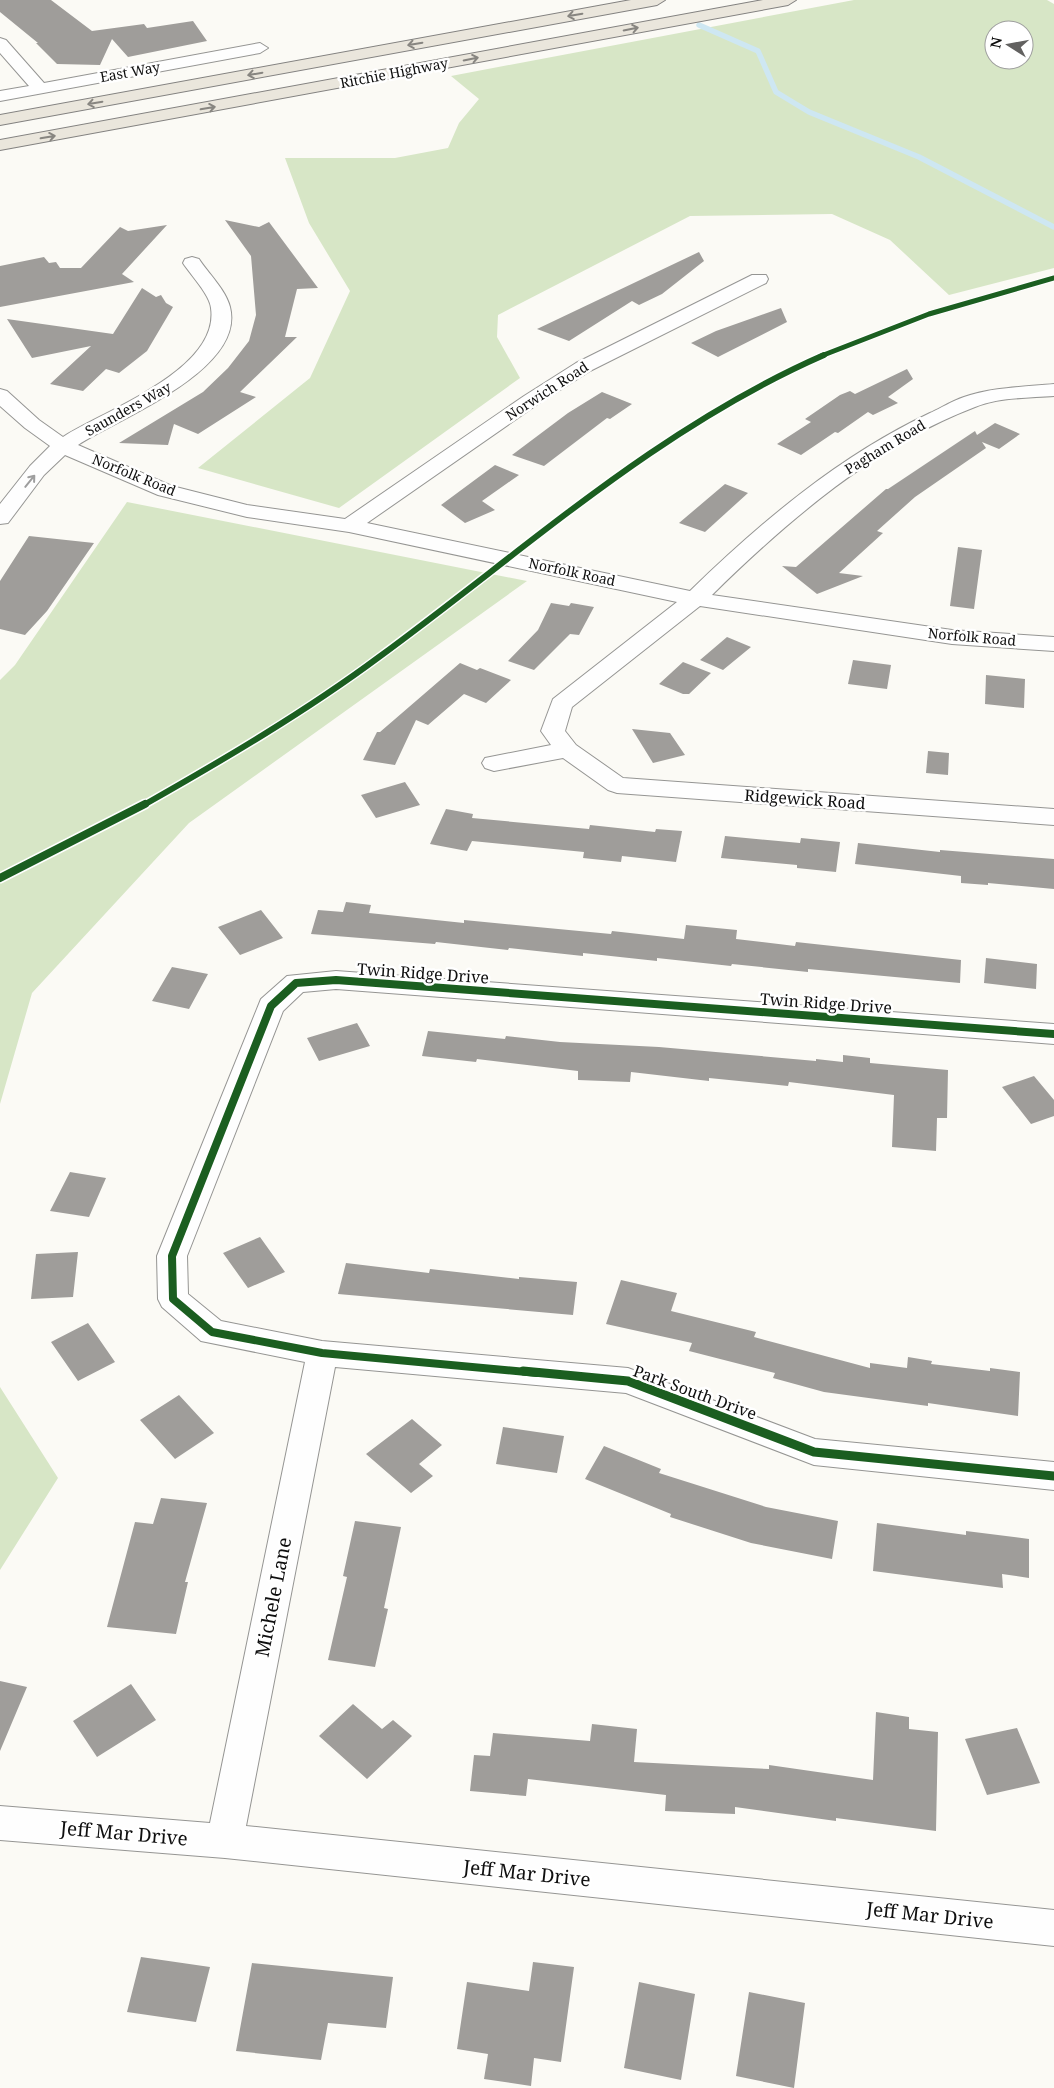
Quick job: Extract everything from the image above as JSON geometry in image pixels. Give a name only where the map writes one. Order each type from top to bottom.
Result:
[{"type":"main road","name":"Ritchie Highway","points":[[0,120],[657,0]]},
{"type":"main road","name":"Ritchie Highway","points":[[0,145],[788,0]]},
{"type":"street","points":[[0,44],[41,89]]},
{"type":"street","name":"East Way","points":[[0,96],[260,48]]},
{"type":"street","name":"Saunders Way","points":[[0,518],[36,474],[63,446],[174,384],[202,358],[220,333],[221,307],[192,263]]},
{"type":"street","name":"Norwich Road","points":[[349,526],[531,400],[583,367],[759,279]]},
{"type":"street","name":"Pagham Road","points":[[695,599],[740,555],[840,474],[906,432],[971,401],[1008,394],[1054,390]]},
{"type":"street","name":"Norfolk Road","points":[[0,396],[32,424],[63,446],[165,491],[247,511],[349,526],[695,599],[952,637],[1054,644]]},
{"type":"street","name":"Ridgewick Road","points":[[695,599],[561,704],[553,731],[567,750],[617,785],[1054,817]]},
{"type":"street","points":[[494,763],[567,750]]},
{"type":"street","name":"Twin Ridge Drive","points":[[322,1353],[212,1332],[173,1299],[172,1256],[271,1006],[296,984],[336,980],[1054,1034]]},
{"type":"street","name":"Park South Drive","points":[[322,1353],[628,1381],[814,1452],[1054,1476]]},
{"type":"street","name":"Michele Lane","points":[[225,1841],[322,1353]]},
{"type":"street","name":"Jeff Mar Drive","points":[[0,1823],[225,1841],[1054,1928]]},
{"type":"green space","points":[[854,0],[1047,0],[1054,4],[1054,268],[949,295],[890,240],[832,214],[690,216],[498,315],[497,337],[520,378],[339,508],[198,468],[310,378],[350,291],[309,223],[285,158],[395,158],[448,148],[459,123],[479,99],[451,76]]},
{"type":"green space","points":[[127,502],[527,581],[189,823],[32,993],[0,1104],[0,680],[15,665]]},
{"type":"green space","points":[[0,1387],[58,1478],[0,1570]]},
{"type":"building","points":[[0,0],[51,0],[92,31],[144,24],[147,28],[193,21],[207,41],[128,57],[112,39],[100,65],[57,64],[36,43],[38,43],[0,12]]},
{"type":"building","points":[[225,220],[259,227],[269,222],[318,288],[297,289],[285,337],[297,337],[240,392],[256,397],[198,434],[174,424],[168,445],[119,443],[203,392],[228,368],[249,341],[256,315],[251,256]]},
{"type":"building","points":[[167,225],[122,274],[134,282],[0,307],[0,266],[44,257],[49,263],[56,262],[60,268],[81,268],[120,227],[128,231]]},
{"type":"building","points":[[699,252],[704,261],[662,294],[639,305],[632,301],[569,341],[537,329]]},
{"type":"building","points":[[142,288],[156,297],[161,295],[166,303],[173,307],[147,351],[119,373],[106,369],[83,391],[50,384],[91,346],[32,358],[7,319],[113,334]]},
{"type":"building","points":[[781,308],[787,322],[718,357],[691,343],[716,331]]},
{"type":"building","points":[[907,369],[913,379],[888,397],[898,403],[873,415],[868,412],[801,455],[777,444],[811,422],[805,419],[840,395],[850,391],[855,394]]},
{"type":"building","points":[[602,392],[632,404],[610,419],[607,418],[544,466],[512,455],[568,413]]},
{"type":"building","points":[[995,423],[1020,434],[999,449],[982,442],[986,448],[915,497],[877,531],[883,533],[839,573],[863,576],[817,594],[782,566],[796,567],[886,489],[975,431],[977,435]]},
{"type":"building","points":[[495,465],[519,475],[482,501],[495,510],[465,523],[441,505]]},
{"type":"building","points":[[725,484],[748,493],[705,532],[679,523]]},
{"type":"building","points":[[29,536],[94,543],[47,611],[25,635],[0,629],[0,581]]},
{"type":"building","points":[[958,547],[982,550],[974,609],[950,606]]},
{"type":"building","points":[[551,603],[569,606],[571,603],[594,607],[579,635],[570,634],[534,670],[508,661],[538,630]]},
{"type":"building","points":[[727,637],[751,647],[723,670],[700,660]]},
{"type":"building","points":[[853,660],[891,665],[887,689],[848,684]]},
{"type":"building","points":[[683,662],[711,673],[689,694],[683,694],[659,684]]},
{"type":"building","points":[[460,663],[477,670],[480,668],[511,680],[486,703],[464,694],[428,725],[416,720],[395,765],[363,760],[377,732],[380,732]]},
{"type":"building","points":[[986,675],[1025,679],[1024,708],[985,704]]},
{"type":"building","points":[[632,729],[670,733],[685,755],[653,763]]},
{"type":"building","points":[[928,751],[949,753],[948,775],[926,773]]},
{"type":"building","points":[[405,782],[420,805],[376,818],[361,795]]},
{"type":"building","points":[[446,809],[473,814],[472,818],[589,829],[590,825],[655,832],[656,829],[682,831],[676,862],[622,856],[621,862],[583,858],[584,852],[472,841],[467,851],[430,844]]},
{"type":"building","points":[[725,836],[800,843],[801,838],[840,842],[836,872],[797,868],[797,865],[721,858]]},
{"type":"building","points":[[858,843],[940,852],[940,850],[1054,859],[1054,889],[988,883],[988,885],[961,883],[961,876],[855,864]]},
{"type":"building","points":[[346,902],[371,905],[369,913],[464,923],[464,920],[611,934],[612,931],[684,939],[686,925],[737,930],[736,939],[795,946],[796,942],[961,960],[960,983],[808,969],[808,972],[657,958],[657,961],[583,953],[583,956],[436,942],[435,944],[311,934],[318,910],[343,912]]},
{"type":"building","points":[[261,910],[283,938],[240,955],[218,927]]},
{"type":"building","points":[[986,958],[1037,964],[1036,989],[984,983]]},
{"type":"building","points":[[172,967],[208,974],[189,1009],[152,1001]]},
{"type":"building","points":[[357,1023],[370,1046],[319,1061],[307,1038]]},
{"type":"building","points":[[428,1031],[505,1039],[506,1036],[560,1042],[659,1047],[816,1061],[816,1059],[843,1062],[843,1055],[870,1058],[870,1063],[948,1070],[947,1118],[937,1118],[936,1151],[892,1147],[894,1095],[789,1082],[788,1086],[709,1078],[709,1081],[631,1072],[630,1082],[578,1080],[578,1071],[477,1059],[476,1062],[422,1056]]},
{"type":"building","points":[[1034,1076],[1054,1100],[1054,1116],[1031,1124],[1002,1087]]},
{"type":"building","points":[[70,1172],[106,1178],[89,1217],[50,1211]]},
{"type":"building","points":[[260,1237],[285,1272],[248,1288],[223,1253]]},
{"type":"building","points":[[78,1252],[73,1297],[31,1299],[36,1254]]},
{"type":"building","points":[[346,1263],[429,1273],[430,1269],[519,1279],[519,1277],[577,1282],[573,1315],[338,1294]]},
{"type":"building","points":[[621,1280],[677,1293],[671,1311],[756,1332],[754,1337],[870,1368],[870,1363],[907,1368],[908,1357],[932,1361],[931,1364],[990,1371],[990,1368],[1020,1372],[1018,1416],[928,1403],[928,1406],[824,1392],[773,1378],[775,1373],[689,1351],[692,1343],[606,1324]]},
{"type":"building","points":[[88,1323],[115,1362],[78,1381],[51,1342]]},
{"type":"building","points":[[179,1395],[214,1433],[175,1459],[140,1420]]},
{"type":"building","points":[[412,1419],[442,1445],[419,1464],[433,1476],[411,1493],[366,1454]]},
{"type":"building","points":[[503,1427],[564,1436],[557,1473],[496,1464]]},
{"type":"building","points":[[604,1446],[661,1469],[659,1473],[766,1507],[838,1521],[832,1559],[751,1543],[670,1517],[671,1514],[585,1479]]},
{"type":"building","points":[[161,1498],[207,1503],[185,1582],[188,1582],[176,1634],[107,1627],[135,1522],[153,1524]]},
{"type":"building","points":[[355,1521],[401,1527],[384,1608],[388,1609],[375,1667],[328,1660],[347,1577],[343,1576]]},
{"type":"building","points":[[877,1523],[966,1535],[966,1531],[1029,1539],[1029,1578],[1002,1574],[1003,1588],[873,1571]]},
{"type":"building","points":[[0,1681],[27,1687],[0,1751]]},
{"type":"building","points":[[131,1684],[156,1720],[97,1757],[73,1721]]},
{"type":"building","points":[[353,1704],[382,1729],[393,1720],[412,1736],[367,1779],[319,1736]]},
{"type":"building","points":[[876,1712],[909,1717],[909,1729],[938,1732],[936,1831],[836,1818],[836,1821],[735,1807],[735,1814],[665,1811],[666,1795],[528,1779],[526,1796],[470,1791],[474,1755],[490,1756],[493,1733],[590,1741],[592,1724],[637,1729],[634,1762],[769,1769],[769,1765],[873,1780]]},
{"type":"building","points":[[1017,1728],[1040,1783],[987,1795],[965,1739]]},
{"type":"building","points":[[141,1957],[210,1967],[196,2022],[127,2012]]},
{"type":"building","points":[[533,1962],[574,1967],[561,2062],[534,2058],[531,2086],[484,2079],[488,2054],[457,2049],[467,1982],[529,1991]]},
{"type":"building","points":[[252,1963],[393,1977],[386,2028],[328,2023],[321,2060],[236,2051]]},
{"type":"building","points":[[639,1982],[695,1994],[681,2080],[624,2068]]},
{"type":"building","points":[[749,1992],[805,2003],[794,2088],[736,2076]]},
{"type":"waterway","points":[[699,25],[758,51],[776,92],[809,112],[919,157],[1054,227]]},
{"type":"cycle path","points":[[0,878],[67,846],[164,794],[321,698],[381,656],[594,492],[682,431],[728,403],[805,363],[887,329],[971,301],[1054,278]]},
{"type":"cycle path","points":[[1054,1034],[336,980],[296,983],[271,1006],[172,1256],[173,1299],[212,1332],[322,1353],[628,1381],[814,1452],[1054,1476]]}]
